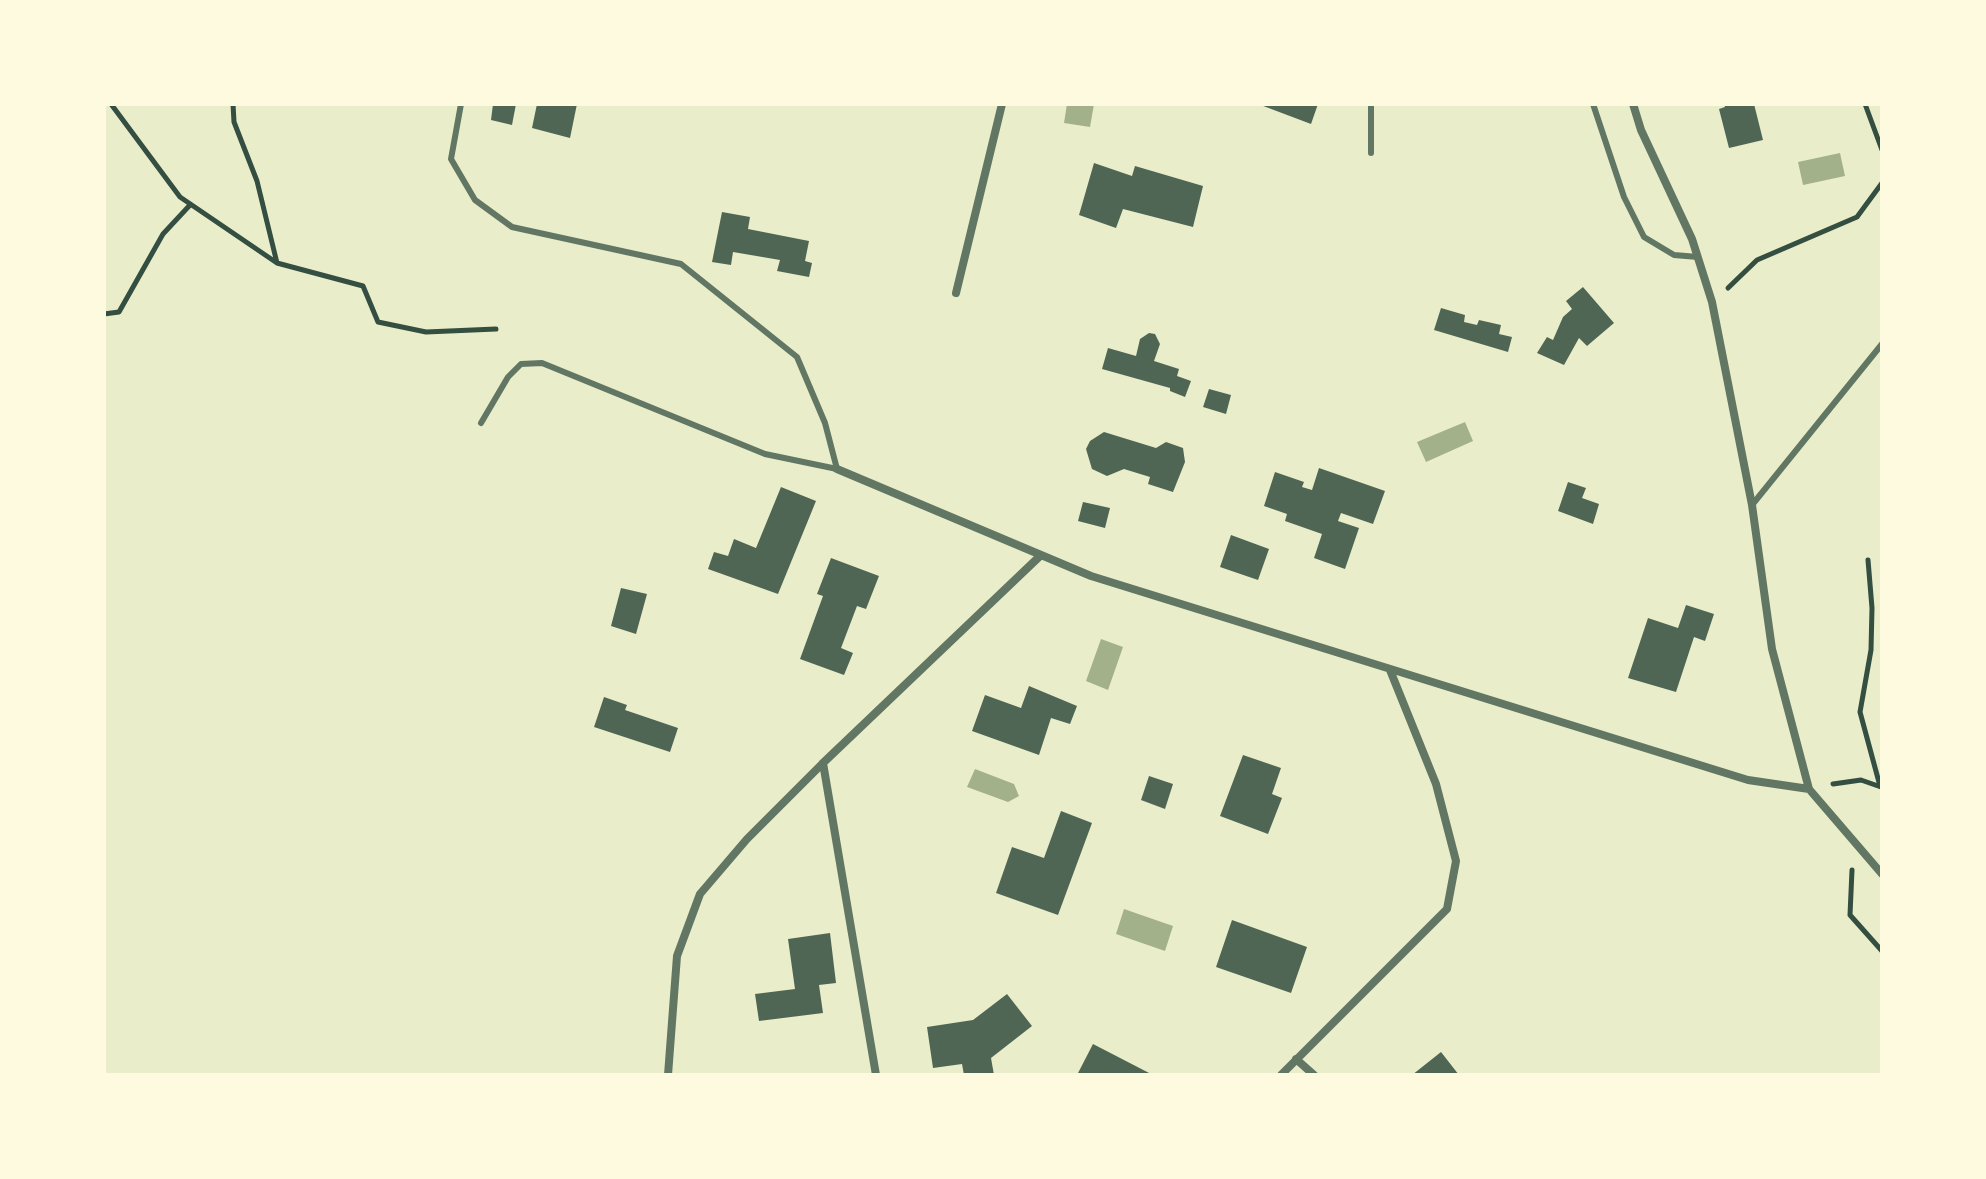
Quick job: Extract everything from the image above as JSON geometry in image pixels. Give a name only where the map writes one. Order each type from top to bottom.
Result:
[{"type":"street","points":[[956,293],[1002,104]]},
{"type":"street","points":[[1633,104],[1641,130],[1698,257],[1712,302],[1752,505],[1772,649],[1809,789],[1882,874]]},
{"type":"street","points":[[837,469],[1091,576],[1748,780],[1809,789]]},
{"type":"street","points":[[668,1075],[677,956],[700,894],[747,839],[823,763],[1040,556]]},
{"type":"street","points":[[1281,1075],[1447,909],[1456,861],[1436,784],[1390,670]]},
{"type":"street","points":[[823,763],[876,1075]]},
{"type":"street","points":[[1296,1059],[1314,1075]]},
{"type":"lane","points":[[461,104],[451,159],[475,200],[512,227],[681,264],[797,357],[825,423],[837,469],[765,454],[542,363],[521,364],[508,377],[481,423]]},
{"type":"lane","points":[[1371,104],[1371,153]]},
{"type":"lane","points":[[1593,104],[1624,197],[1644,237],[1674,255],[1698,257]]},
{"type":"lane","points":[[1752,505],[1882,344]]},
{"type":"path","points":[[111,104],[180,197],[277,263],[363,286],[378,322],[426,332],[496,329]]},
{"type":"path","points":[[233,104],[234,122],[257,181],[277,263]]},
{"type":"path","points":[[1865,104],[1882,150]]},
{"type":"path","points":[[1712,302],[1757,260],[1857,217],[1882,183]]},
{"type":"path","points":[[104,314],[119,312],[163,234],[190,205]]},
{"type":"path","points":[[1868,560],[1871,650],[1860,712],[1881,787]]},
{"type":"path","points":[[1809,789],[1861,780],[1881,787]]},
{"type":"path","points":[[1863,852],[1852,870],[1850,915],[1882,951]]},
{"type":"shaded area","points":[[1067,104],[1094,104],[1090,127],[1064,123]]},
{"type":"shaded area","points":[[1840,153],[1845,176],[1803,185],[1798,162]]},
{"type":"shaded area","points":[[1465,422],[1473,441],[1426,462],[1417,442]]},
{"type":"shaded area","points":[[1101,639],[1123,647],[1108,690],[1086,681]]},
{"type":"shaded area","points":[[975,769],[1014,784],[1019,796],[1008,802],[967,787]]},
{"type":"shaded area","points":[[1124,909],[1173,926],[1165,951],[1116,934]]},
{"type":"building","points":[[493,104],[516,104],[512,125],[491,120]]},
{"type":"building","points":[[537,104],[577,104],[570,138],[532,128]]},
{"type":"building","points":[[1258,104],[1318,104],[1311,124]]},
{"type":"building","points":[[1724,104],[1754,104],[1763,140],[1729,148],[1719,109],[1725,107]]},
{"type":"building","points":[[1094,163],[1132,176],[1135,166],[1203,186],[1193,227],[1123,209],[1116,228],[1079,215]]},
{"type":"building","points":[[722,212],[750,217],[748,229],[809,241],[805,261],[812,263],[809,277],[777,271],[780,260],[733,252],[731,265],[712,262]]},
{"type":"building","points":[[1583,287],[1614,323],[1587,346],[1579,338],[1564,365],[1537,353],[1547,337],[1553,340],[1563,317],[1572,309],[1566,301]]},
{"type":"building","points":[[1441,308],[1465,315],[1464,322],[1477,325],[1479,320],[1501,325],[1499,334],[1512,337],[1508,352],[1434,330]]},
{"type":"building","points":[[1149,333],[1155,334],[1160,344],[1154,361],[1179,369],[1177,376],[1191,381],[1185,397],[1170,391],[1170,388],[1102,369],[1108,348],[1136,356],[1140,339]]},
{"type":"building","points":[[1209,389],[1231,395],[1226,414],[1203,407]]},
{"type":"building","points":[[1104,432],[1156,448],[1166,442],[1183,448],[1185,462],[1173,492],[1148,484],[1150,477],[1124,469],[1107,476],[1092,469],[1086,449],[1090,441]]},
{"type":"building","points":[[1319,468],[1385,491],[1373,524],[1341,513],[1338,521],[1359,528],[1345,569],[1314,558],[1322,534],[1285,521],[1287,514],[1264,506],[1275,472],[1304,482],[1302,487],[1312,490]]},
{"type":"building","points":[[1568,482],[1586,488],[1582,498],[1599,504],[1593,524],[1558,511]]},
{"type":"building","points":[[781,487],[816,501],[778,594],[708,569],[714,552],[728,556],[734,539],[756,548]]},
{"type":"building","points":[[1083,502],[1110,508],[1105,528],[1078,521]]},
{"type":"building","points":[[1231,535],[1269,549],[1258,580],[1220,567]]},
{"type":"building","points":[[831,558],[879,576],[866,609],[857,606],[841,648],[853,653],[844,675],[800,659],[823,596],[817,594]]},
{"type":"building","points":[[621,588],[647,594],[636,634],[611,626]]},
{"type":"building","points":[[1686,605],[1714,614],[1705,641],[1694,637],[1676,692],[1628,678],[1648,618],[1678,628]]},
{"type":"building","points":[[1029,686],[1077,706],[1070,724],[1051,718],[1039,755],[972,731],[985,695],[1021,708]]},
{"type":"building","points":[[604,697],[627,705],[625,710],[678,728],[670,752],[594,727]]},
{"type":"building","points":[[1243,755],[1281,768],[1272,794],[1282,798],[1268,834],[1220,816]]},
{"type":"building","points":[[1149,776],[1173,784],[1165,809],[1141,800]]},
{"type":"building","points":[[1061,811],[1092,823],[1058,915],[996,893],[1012,847],[1044,858]]},
{"type":"building","points":[[1232,920],[1307,947],[1291,993],[1216,967]]},
{"type":"building","points":[[830,933],[836,983],[819,985],[823,1013],[759,1021],[755,994],[795,989],[788,939]]},
{"type":"building","points":[[1007,994],[1032,1026],[991,1058],[994,1075],[964,1075],[962,1064],[933,1068],[927,1027],[973,1020]]},
{"type":"building","points":[[1093,1044],[1153,1075],[1077,1075]]},
{"type":"building","points":[[1441,1052],[1459,1075],[1412,1075]]}]
